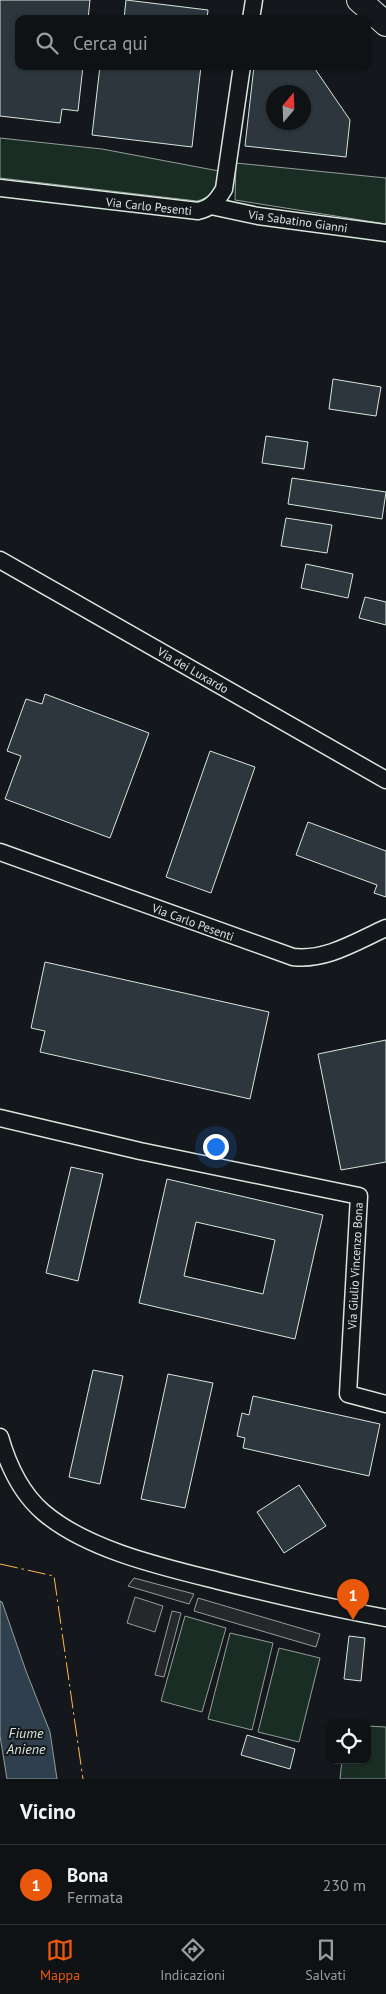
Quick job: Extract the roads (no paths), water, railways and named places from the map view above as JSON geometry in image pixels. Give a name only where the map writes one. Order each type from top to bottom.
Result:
[{"type":"highway","points":[[359,0],[386,24]]},
{"type":"street","points":[[252,15],[254,0]]},
{"type":"street","name":"Via Carlo Pesenti","points":[[0,188],[198,211],[211,206],[224,189],[241,70]]},
{"type":"street","name":"Via Sabatino Gianni","points":[[211,206],[258,216],[386,233]]},
{"type":"street","name":"Via dei Luxardo","points":[[0,560],[386,780]]},
{"type":"street","name":"Via Carlo Pesenti","points":[[0,852],[293,958],[305,959],[329,953],[386,928]]},
{"type":"street","name":"Via Giulio Vincenzo Bona","points":[[0,1118],[140,1151],[359,1196],[348,1394],[386,1404]]},
{"type":"street","points":[[0,1437],[8,1462],[27,1494],[42,1511],[56,1522],[87,1539],[164,1567],[303,1602],[386,1618]]},
{"type":"water","name":"Fiume Aniene","points":[[0,1601],[2,1602],[50,1732],[57,1779],[7,1779],[0,1736]]},
{"type":"place","name":"Bona","points":[[353,1620]]}]
